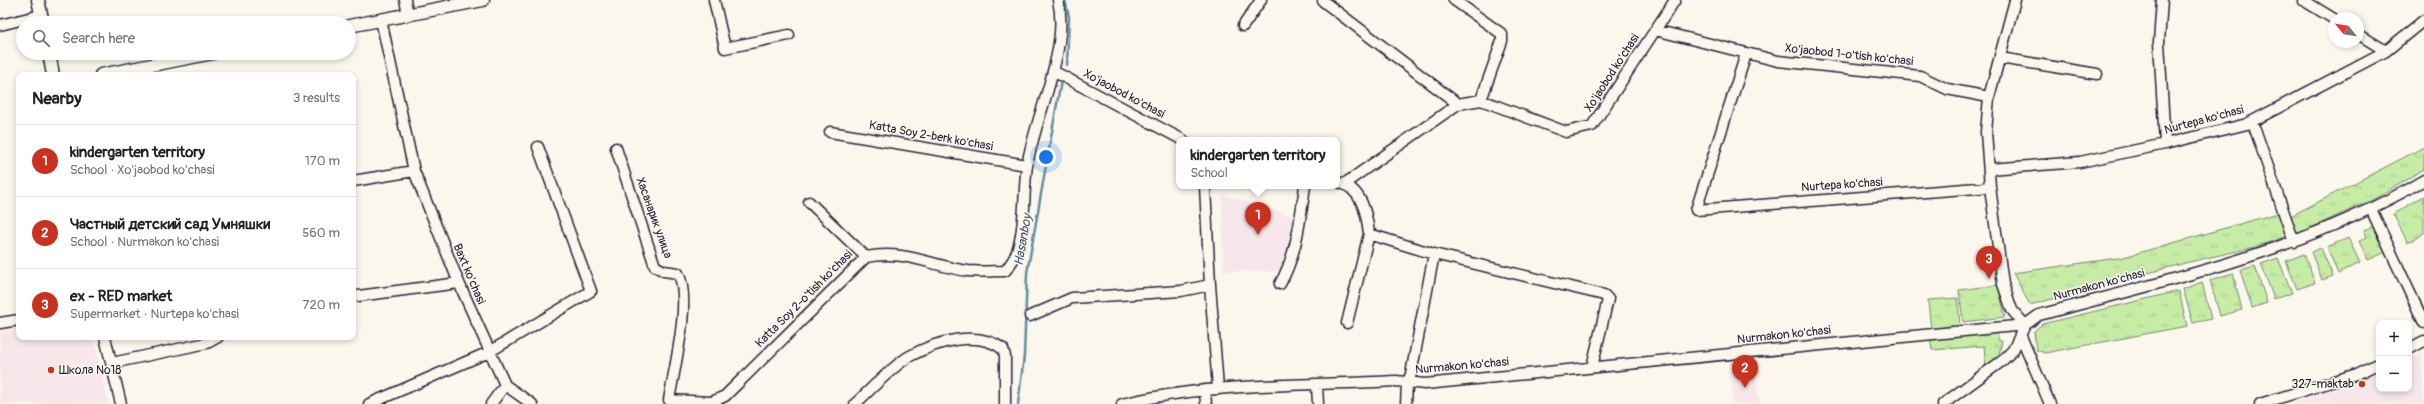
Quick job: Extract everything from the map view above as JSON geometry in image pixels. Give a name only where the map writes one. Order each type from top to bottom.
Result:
[{"type":"main road","points":[[38,0],[41,16]]},
{"type":"main road","points":[[356,25],[483,0]]},
{"type":"main road","points":[[50,60],[52,72]]},
{"type":"main road","points":[[116,72],[177,60]]},
{"type":"street","points":[[405,0],[408,14]]},
{"type":"street","points":[[714,0],[725,48],[789,35]]},
{"type":"street","name":"Katta Soy 2-o'tish ko'chasi","points":[[667,402],[713,403],[725,396],[866,257],[883,253],[908,255],[968,271],[1005,271],[1013,262],[1019,246],[1027,166],[1037,119],[1053,71],[1061,21],[1058,0]]},
{"type":"street","points":[[1243,26],[1261,0]]},
{"type":"street","points":[[1323,0],[1458,104]]},
{"type":"street","points":[[1347,323],[1369,234],[1364,206],[1355,193],[1340,183],[1458,104],[1481,100],[1502,41],[1502,34],[1454,0]]},
{"type":"street","name":"Xo'jaobod ko'chasi","points":[[1481,100],[1566,132],[1592,126],[1675,0]]},
{"type":"street","points":[[2015,0],[1989,97],[1986,132],[1990,187],[2003,284],[2012,310],[2023,330],[2050,404]]},
{"type":"street","points":[[2162,0],[2159,42],[2165,144]]},
{"type":"street","points":[[2303,0],[2328,15]]},
{"type":"street","name":"Baxt ko'chasi","points":[[381,20],[414,171],[459,283],[505,385],[532,404]]},
{"type":"street","name":"Nurtepa ko'chasi","points":[[1989,169],[2080,162],[2165,144],[2247,124],[2386,51],[2424,20]]},
{"type":"street","points":[[0,25],[16,23]]},
{"type":"street","name":"Xo'jaobod 1-o'tish ko'chasi","points":[[1655,30],[1778,61],[1920,76],[1947,90],[1989,97]]},
{"type":"street","points":[[2364,38],[2386,51]]},
{"type":"street","name":"Nurtepa ko'chasi","points":[[1746,54],[1696,210],[1990,187]]},
{"type":"street","points":[[2000,58],[2097,74]]},
{"type":"street","name":"Xo'jaobod ko'chasi","points":[[1053,71],[1177,137]]},
{"type":"street","points":[[2255,129],[2294,242]]},
{"type":"street","name":"Katta Soy 2-berk ko'chasi","points":[[830,132],[1027,166]]},
{"type":"street","points":[[369,404],[489,352],[591,291],[538,147]]},
{"type":"street","name":"Хасанарик улица","points":[[616,148],[655,266],[664,271],[678,273],[682,279],[684,304],[667,402]]},
{"type":"street","points":[[356,181],[414,171]]},
{"type":"street","name":"Nurmakon ko'chasi","points":[[1122,404],[1160,394],[1218,388],[1317,385],[1396,380],[1407,384],[1425,384],[1592,367],[2023,330],[2039,315],[2166,281],[2294,242],[2371,209],[2424,180]]},
{"type":"street","points":[[1205,189],[1210,285],[1218,388]]},
{"type":"street","points":[[1280,284],[1290,266],[1295,249],[1305,189]]},
{"type":"street","points":[[809,202],[866,257]]},
{"type":"street","points":[[2371,209],[2424,323]]},
{"type":"street","points":[[1369,234],[1434,254],[1604,295],[1608,299],[1592,367]]},
{"type":"street","points":[[1406,404],[1407,384],[1411,374],[1434,254]]},
{"type":"street","points":[[358,296],[459,283]]},
{"type":"street","points":[[1030,316],[1072,298],[1181,291],[1210,285]]},
{"type":"street","points":[[0,323],[16,320]]},
{"type":"street","points":[[1944,404],[2002,361],[2013,350],[2023,330]]},
{"type":"street","points":[[855,404],[910,356],[947,342],[967,338],[991,342],[1003,349],[1005,356],[1005,404]]},
{"type":"street","points":[[106,340],[121,404]]},
{"type":"street","points":[[112,363],[207,343],[212,340]]},
{"type":"street","points":[[2412,347],[2424,341]]},
{"type":"street","points":[[2260,404],[2357,374],[2376,364]]},
{"type":"street","points":[[492,404],[505,385]]},
{"type":"street","points":[[1317,385],[1318,404]]},
{"type":"street","points":[[1205,390],[1206,404]]},
{"type":"shaded area","points":[[1222,194],[1297,217],[1291,252],[1300,256],[1292,272],[1223,271]]},
{"type":"shaded area","name":"Школа №18","points":[[16,328],[16,340],[94,340],[109,404],[0,404],[0,331]]},
{"type":"shaded area","name":"327-maktab","points":[[2422,354],[2424,404],[2291,404],[2376,372],[2376,392],[2412,392],[2412,359]]},
{"type":"shaded area","points":[[1755,371],[1760,404],[1733,404],[1731,373]]},
{"type":"green space","points":[[2424,147],[2424,169],[2374,199],[2295,235],[2289,217]]},
{"type":"green space","points":[[2424,196],[2424,233],[2408,243],[2393,214]]},
{"type":"green space","points":[[2278,213],[2287,236],[2255,247],[2185,263],[2030,305],[2013,273],[2124,257]]},
{"type":"green space","points":[[2375,226],[2386,252],[2368,260],[2359,241],[2367,237],[2364,230]]},
{"type":"green space","points":[[2348,238],[2360,263],[2338,274],[2327,247]]},
{"type":"green space","points":[[2321,248],[2333,276],[2322,280],[2311,252]]},
{"type":"green space","points":[[2304,254],[2315,283],[2297,289],[2286,261]]},
{"type":"green space","points":[[2278,258],[2292,293],[2274,299],[2261,264]]},
{"type":"green space","points":[[2255,266],[2267,303],[2252,308],[2240,270]]},
{"type":"green space","points":[[2233,273],[2242,310],[2220,316],[2210,280]]},
{"type":"green space","points":[[2202,282],[2211,319],[2193,323],[2183,289]]},
{"type":"green space","points":[[1998,285],[2005,317],[1963,322],[1959,290]]},
{"type":"green space","points":[[2179,291],[2187,326],[2045,353],[2036,350],[2034,331],[2042,324]]},
{"type":"green space","points":[[1958,298],[1960,328],[1931,330],[1928,300]]},
{"type":"green space","points":[[1997,332],[1999,341],[2002,341],[1998,359],[1986,369],[1984,346],[1932,350],[1930,338]]},
{"type":"waterway","name":"Hasanboy","points":[[1065,0],[1069,17],[1067,65]]},
{"type":"waterway","name":"Hasanboy","points":[[1018,404],[1024,356],[1027,273],[1061,81]]},
{"type":"place","name":"kindergarten territory","points":[[1258,235]]},
{"type":"place","name":"ex - RED market","points":[[1989,279]]},
{"type":"place","name":"Школа №18","points":[[51,370]]},
{"type":"place","name":"327-maktab","points":[[2362,384]]},
{"type":"place","name":"Частный детский сад Умняшки","points":[[1745,388]]}]
